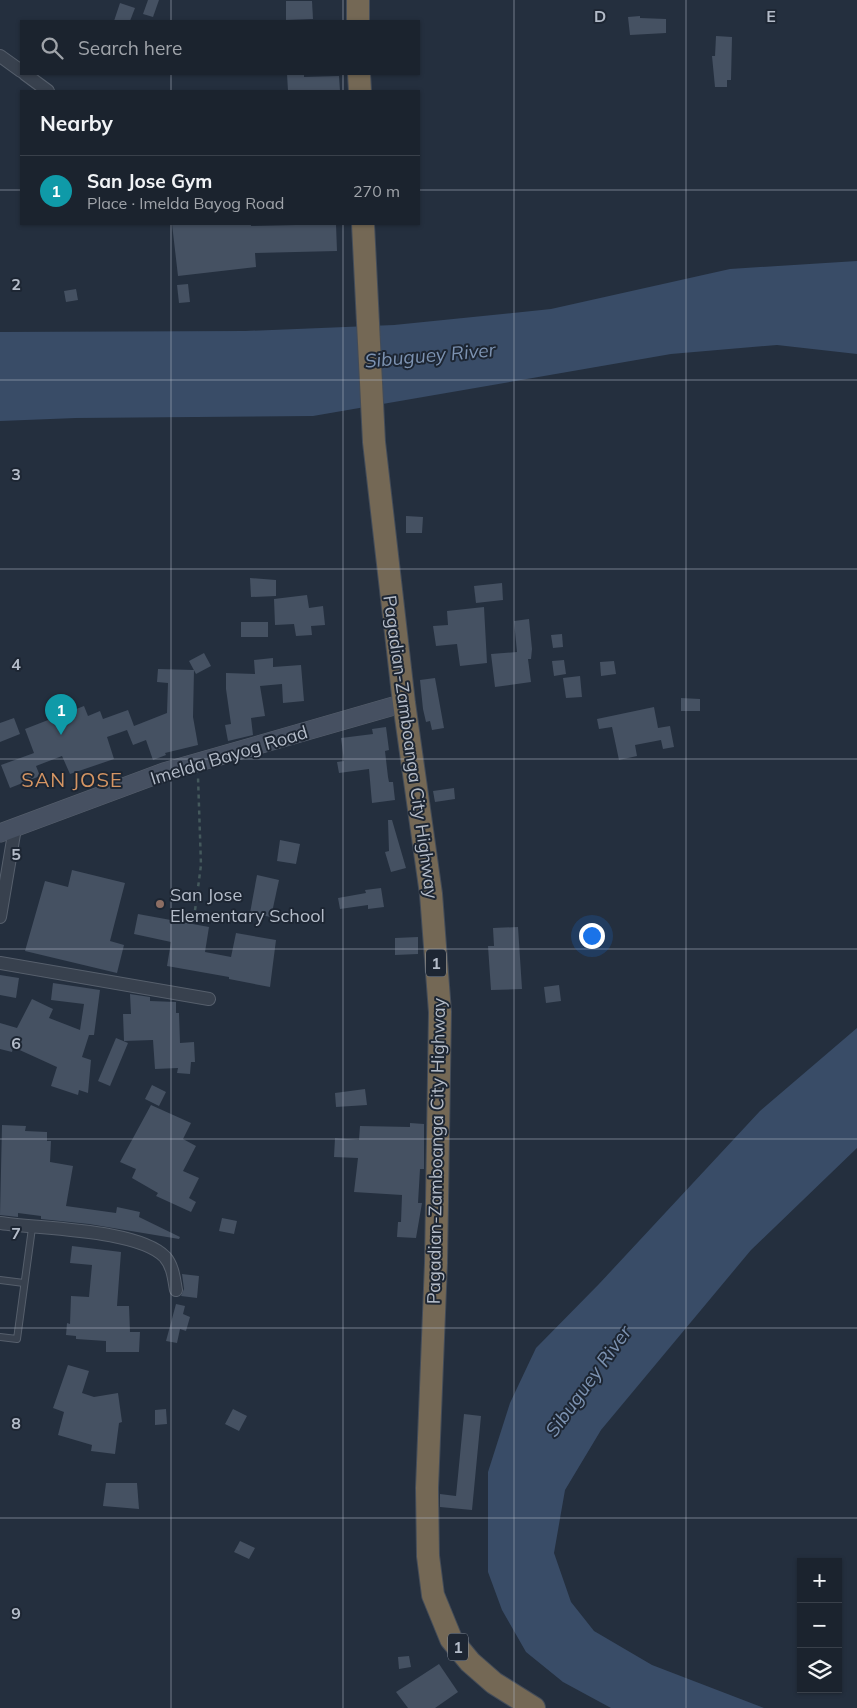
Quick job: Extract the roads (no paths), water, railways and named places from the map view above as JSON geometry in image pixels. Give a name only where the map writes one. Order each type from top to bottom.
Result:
[{"type":"highway","points":[[358,0],[358,20]]},
{"type":"highway","points":[[359,75],[360,90]]},
{"type":"highway","name":"Pagadian-Zamboanga City Highway","points":[[363,225],[374,442],[404,703],[431,894],[440,1012],[436,1263],[427,1488],[428,1556],[433,1595],[451,1639],[470,1662],[494,1683],[534,1708]]},
{"type":"main road","name":"Imelda Bayog Road","points":[[7,830],[198,762],[404,703]]},
{"type":"street","points":[[0,56],[20,69]]},
{"type":"street","points":[[27,75],[47,90]]},
{"type":"street","points":[[0,917],[7,830]]},
{"type":"street","points":[[0,963],[209,1000]]},
{"type":"street","points":[[0,1223],[115,1237],[140,1242],[166,1258],[172,1269],[176,1290]]},
{"type":"lane","points":[[0,1337],[17,1340],[32,1228]]},
{"type":"lane","points":[[0,1280],[24,1284]]},
{"type":"water","name":"Sibuguey River","points":[[857,261],[857,354],[777,345],[671,354],[313,416],[76,418],[0,421],[0,332],[245,331],[394,325],[551,309],[730,269]]},
{"type":"water","name":"Sibuguey River","points":[[857,1028],[857,1148],[751,1250],[601,1430],[565,1490],[554,1553],[571,1602],[594,1631],[652,1665],[764,1708],[611,1708],[563,1682],[526,1652],[502,1610],[488,1572],[488,1472],[510,1403],[536,1348],[599,1284],[760,1111]]},
{"type":"place","name":"San Jose Gym","points":[[61,735]]},
{"type":"place","name":"San Jose Elementary School","points":[[160,904]]},
{"type":"district","name":"SAN JOSE","points":[[72,779]]}]
